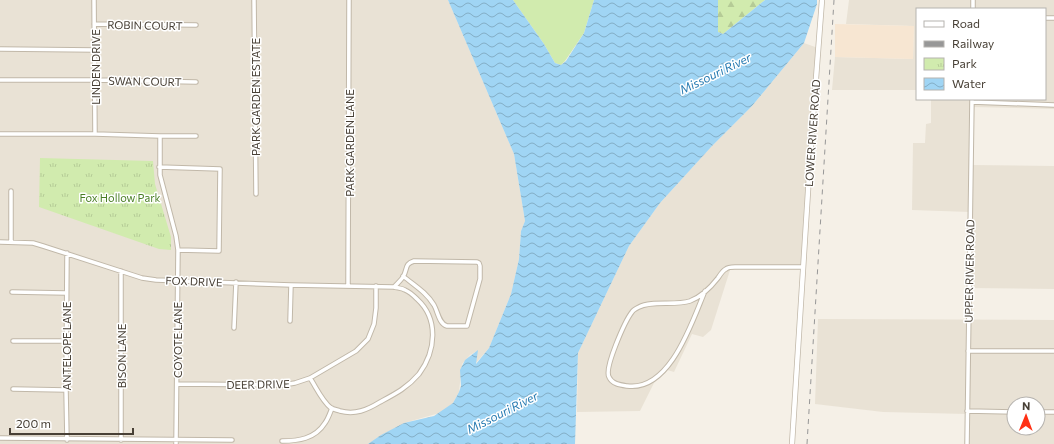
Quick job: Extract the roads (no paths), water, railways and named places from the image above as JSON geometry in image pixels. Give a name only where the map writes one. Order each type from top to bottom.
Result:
[{"type":"street","name":"LINDEN DRIVE","points":[[94,0],[95,134]]},
{"type":"street","name":"PARK GARDEN ESTATE","points":[[254,0],[256,194]]},
{"type":"street","name":"PARK GARDEN LANE","points":[[348,286],[349,0]]},
{"type":"street","name":"LOWER RIVER ROAD","points":[[792,444],[811,137],[822,0]]},
{"type":"street","name":"ROBIN COURT","points":[[94,24],[196,26]]},
{"type":"street","points":[[0,49],[94,50]]},
{"type":"street","name":"SWAN COURT","points":[[0,80],[196,82]]},
{"type":"street","points":[[972,101],[1054,105]]},
{"type":"street","name":"UPPER RIVER ROAD","points":[[967,444],[972,101]]},
{"type":"street","points":[[0,134],[196,136]]},
{"type":"street","name":"COYOTE LANE","points":[[160,136],[160,175],[176,236],[178,250],[176,442]]},
{"type":"street","points":[[159,167],[220,169],[219,251],[178,250]]},
{"type":"street","points":[[11,191],[11,242]]},
{"type":"street","name":"FOX DRIVE","points":[[0,242],[33,243],[121,272],[156,280],[291,285],[376,286],[394,287],[406,290],[423,305],[430,316],[433,336],[426,362],[419,373],[405,388],[368,409],[356,413],[345,412],[332,408]]},
{"type":"street","name":"ANTELOPE LANE","points":[[67,253],[67,440]]},
{"type":"street","points":[[394,287],[403,276],[407,264],[410,262],[479,263],[480,279],[467,326],[444,325],[433,303],[417,286],[403,276]]},
{"type":"street","points":[[705,291],[687,334],[677,353],[656,379],[645,384],[629,386],[613,382],[608,376],[610,360],[632,311],[640,306],[690,301],[700,296],[705,291],[713,285],[726,269],[735,266],[803,267]]},
{"type":"street","name":"BISON LANE","points":[[121,272],[121,440]]},
{"type":"street","points":[[234,328],[236,282]]},
{"type":"street","points":[[290,321],[291,285]]},
{"type":"street","name":"DEER DRIVE","points":[[177,384],[283,385],[310,378],[356,351],[368,339],[374,324],[376,286]]},
{"type":"street","points":[[12,292],[66,293]]},
{"type":"street","points":[[13,341],[66,341]]},
{"type":"street","points":[[968,351],[1054,351]]},
{"type":"street","points":[[282,441],[294,441],[307,438],[318,431],[325,423],[332,408],[325,401],[310,378]]},
{"type":"street","points":[[13,389],[66,390]]},
{"type":"street","points":[[967,411],[1006,412]]},
{"type":"street","points":[[0,438],[176,442],[232,440]]},
{"type":"water","name":"Missouri River","points":[[448,0],[513,0],[544,44],[555,63],[561,65],[566,61],[584,33],[594,0],[718,0],[718,32],[723,34],[765,0],[817,0],[804,43],[752,106],[712,146],[660,203],[629,246],[578,353],[575,444],[368,444],[381,435],[404,423],[434,416],[453,403],[461,386],[460,370],[465,360],[478,350],[476,364],[489,348],[511,294],[519,259],[521,231],[525,221],[514,154]]},
{"type":"railway","points":[[807,444],[834,0]]},
{"type":"park label","name":"Fox Hollow Park","points":[[120,197]]}]
